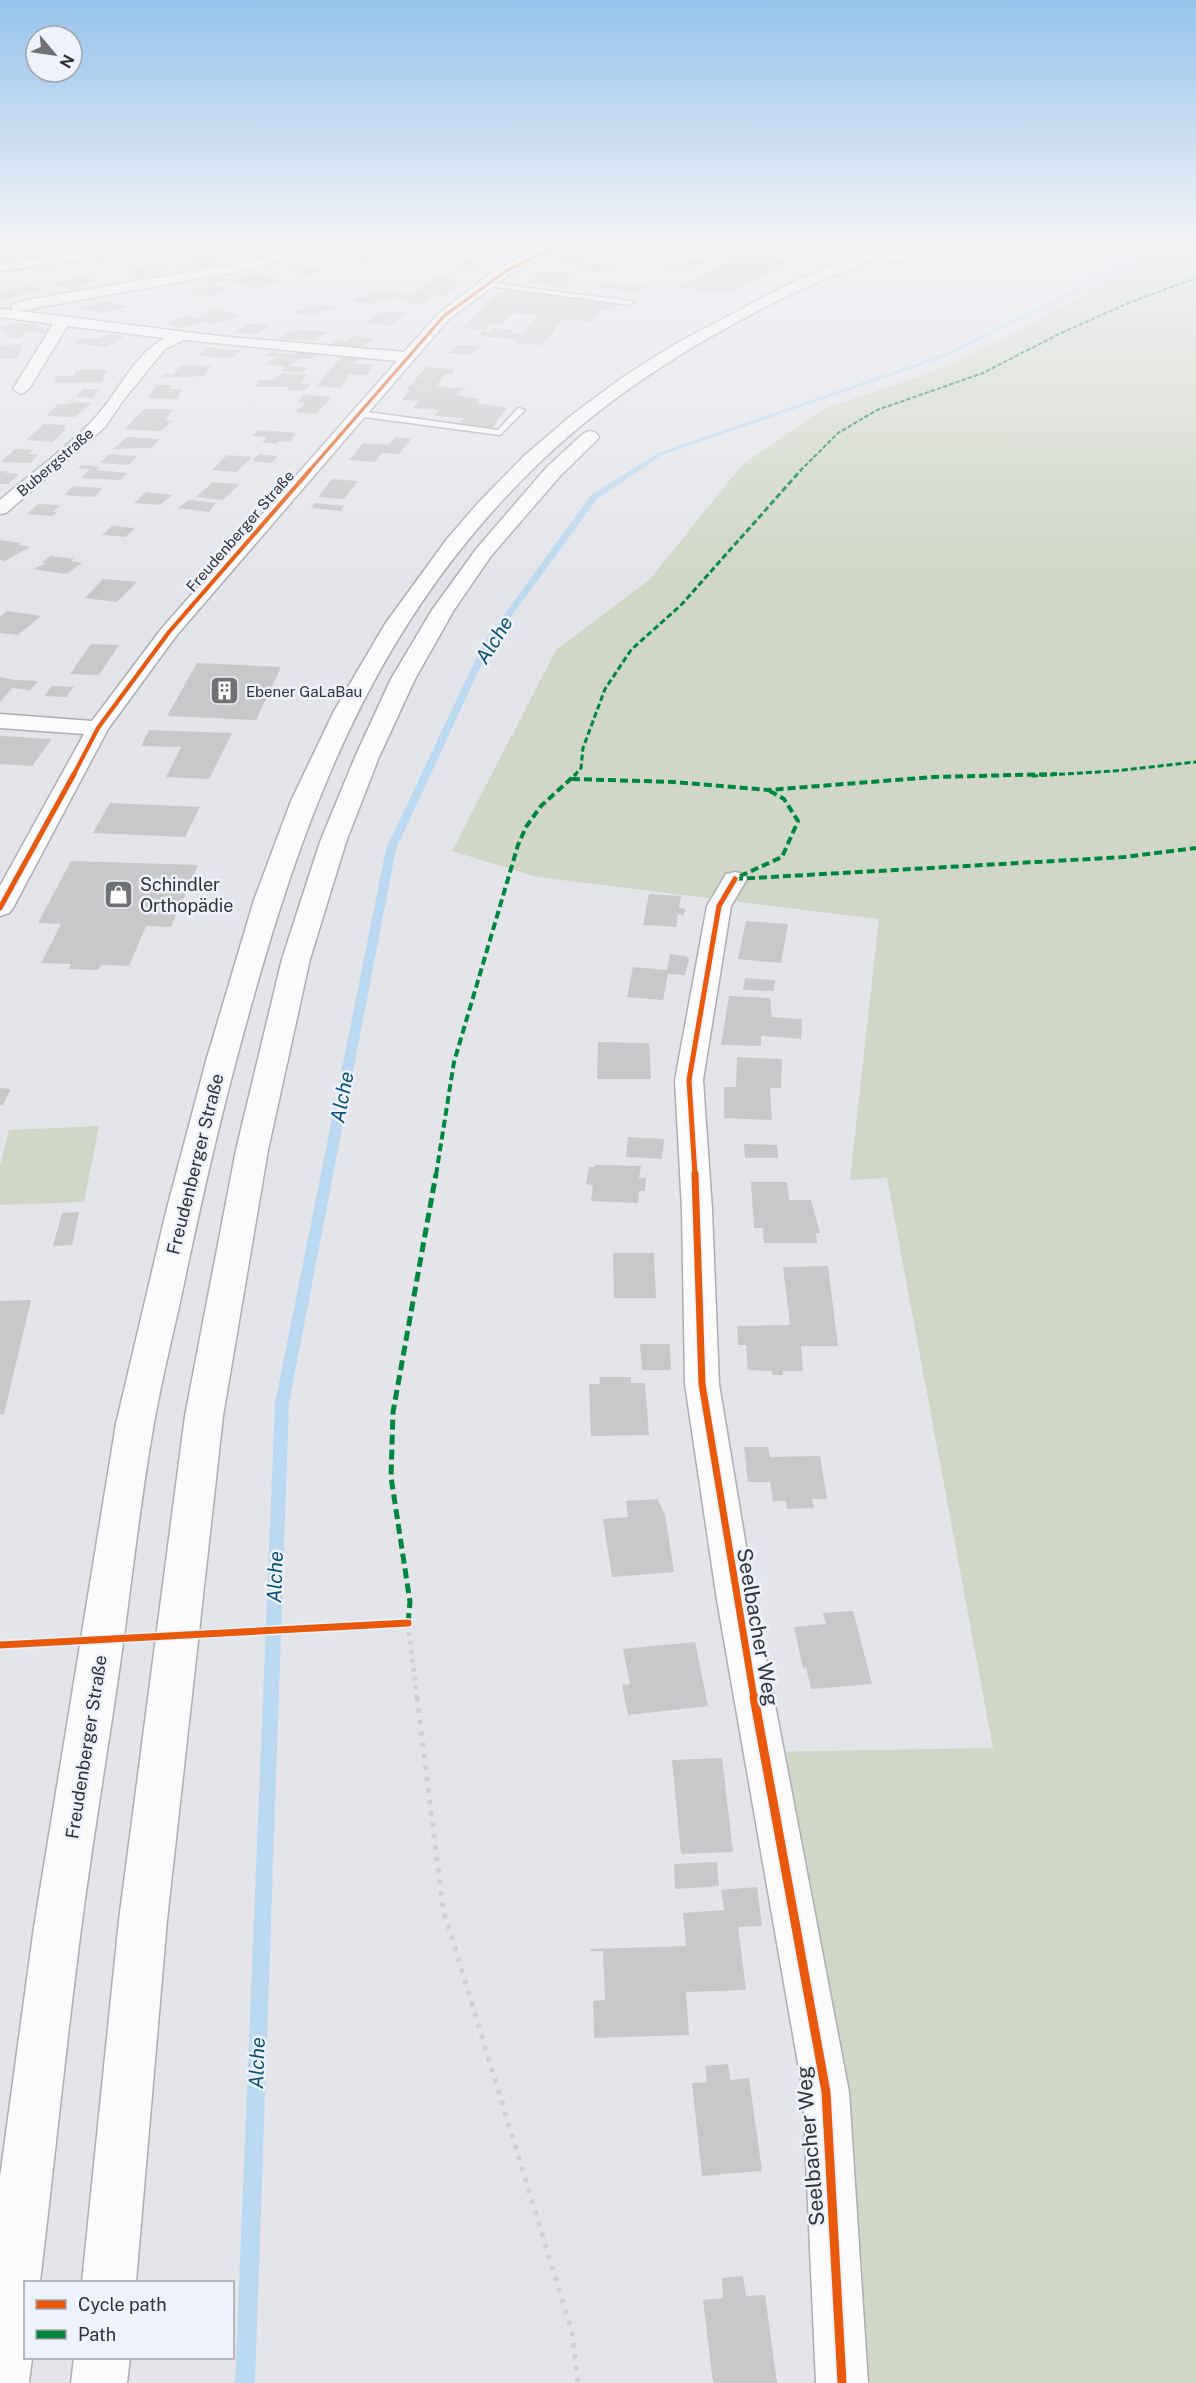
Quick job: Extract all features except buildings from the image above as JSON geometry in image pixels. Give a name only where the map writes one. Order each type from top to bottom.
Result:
[{"type":"main road","name":"Freudenberger Straße","points":[[1,2383],[58,1927],[136,1419],[196,1149],[248,963],[287,843],[324,756],[363,679],[448,551],[484,507],[563,432],[629,380],[677,349]]},
{"type":"main road","points":[[109,2281],[143,1920],[204,1416],[252,1150],[296,959],[333,842],[367,757],[403,679],[443,610],[484,552],[554,471],[592,435],[657,384],[712,349]]},
{"type":"main road","points":[[99,2383],[102,2359]]},
{"type":"street","points":[[21,389],[46,349]]},
{"type":"street","name":"Bubergstraße","points":[[0,509],[99,424],[119,395],[157,349]]},
{"type":"street","points":[[324,349],[408,357]]},
{"type":"street","name":"Freudenberger Straße","points":[[0,908],[98,728],[169,632],[415,349]]},
{"type":"street","points":[[0,721],[98,728]]},
{"type":"street","name":"Seelbacher Weg","points":[[735,879],[719,906],[689,1080],[697,1210],[702,1384],[736,1600],[826,2092],[842,2383]]},
{"type":"lane","points":[[357,414],[400,417],[451,428],[501,433],[521,410]]},
{"type":"path","points":[[396,1623],[408,1623],[442,1909],[572,2332],[578,2383]]},
{"type":"green space","points":[[980,349],[1196,349],[1196,2383],[842,2383],[764,1752],[993,1748],[887,1178],[850,1180],[879,919],[537,877],[452,851],[556,650],[650,579],[742,465],[823,409],[929,373]]},
{"type":"green space","points":[[99,1126],[84,1202],[0,1205],[0,1166],[9,1130]]},
{"type":"waterway","name":"Alche","points":[[245,2383],[282,1403],[391,849],[487,644],[594,497],[660,454],[958,349]]},
{"type":"marked path","points":[[408,1623],[410,1602],[391,1477],[393,1412],[428,1223],[454,1062],[518,845],[526,827],[541,806],[581,768],[583,748],[605,689],[631,650],[682,604],[784,487],[838,433],[877,410],[983,373],[1029,349]]},
{"type":"marked path","points":[[572,779],[674,782],[768,790],[934,777],[1015,777],[1114,771],[1196,762]]},
{"type":"marked path","points":[[740,876],[782,857],[798,821],[784,799],[768,790]]},
{"type":"marked path","points":[[735,879],[1125,857],[1196,848]]},
{"type":"cycle path","points":[[0,908],[98,728],[169,632],[415,349]]},
{"type":"cycle path","points":[[735,879],[719,906],[689,1080],[697,1210],[702,1384],[736,1600],[826,2092],[842,2383]]},
{"type":"cycle path","points":[[0,1645],[408,1623]]},
{"type":"place","name":"Ebener GaLaBau","points":[[225,691]]},
{"type":"place","name":"Schindler Orthopädie","points":[[119,894]]}]
